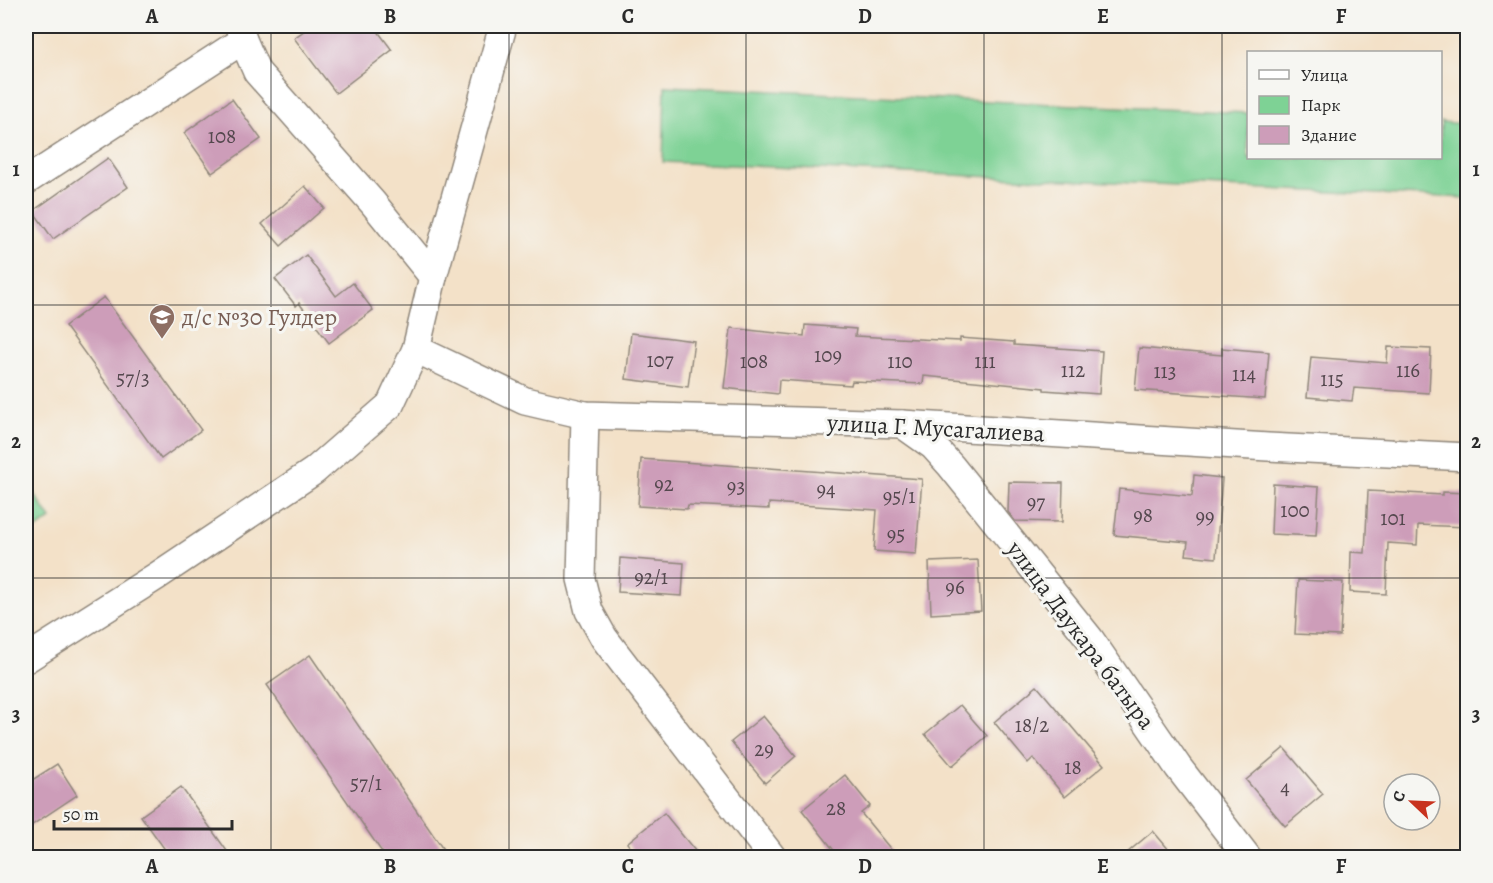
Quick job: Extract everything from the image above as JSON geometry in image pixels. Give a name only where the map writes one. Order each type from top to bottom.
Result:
[{"type":"street","points":[[26,659],[157,576],[314,471],[390,405],[416,349],[433,277],[503,26]]},
{"type":"street","points":[[26,181],[241,33],[257,72],[374,203],[433,277]]},
{"type":"street","name":"улица Г. Мусагалиева","points":[[416,349],[525,401],[585,415],[902,424],[1467,457]]},
{"type":"street","points":[[585,415],[581,579],[589,611],[604,638],[773,858]]},
{"type":"street","name":"улица Даукара батыра","points":[[902,424],[933,446],[951,466],[1090,639],[1178,767],[1248,858]]},
{"type":"green space","points":[[665,86],[1247,113],[1247,159],[1442,159],[1442,122],[1467,124],[1467,198],[663,162]]},
{"type":"green space","points":[[26,482],[51,519],[26,536]]},
{"type":"building","points":[[311,26],[374,26],[392,50],[336,93],[294,38]]},
{"type":"building","points":[[232,99],[261,139],[212,173],[184,133]]},
{"type":"building","points":[[108,158],[128,187],[53,239],[33,211]]},
{"type":"building","points":[[305,186],[324,208],[281,246],[262,224]]},
{"type":"building","points":[[306,255],[336,296],[353,283],[373,310],[329,343],[299,303],[296,306],[275,279]]},
{"type":"building","points":[[104,297],[201,430],[161,459],[65,326]]},
{"type":"building","points":[[805,325],[856,329],[855,336],[960,341],[960,338],[1014,342],[1014,345],[1102,351],[1099,394],[924,376],[923,384],[852,381],[851,385],[779,380],[778,394],[724,388],[731,328],[804,336]]},
{"type":"building","points":[[631,333],[694,341],[688,387],[626,379]]},
{"type":"building","points":[[1388,347],[1431,349],[1429,393],[1354,388],[1352,401],[1307,397],[1311,357],[1387,363]]},
{"type":"building","points":[[1139,348],[1222,355],[1222,348],[1269,352],[1265,399],[1135,390]]},
{"type":"building","points":[[641,459],[922,479],[916,554],[874,551],[877,510],[769,503],[769,509],[688,505],[687,509],[638,506]]},
{"type":"building","points":[[1194,475],[1222,478],[1216,558],[1186,555],[1188,542],[1114,535],[1119,489],[1192,496]]},
{"type":"building","points":[[1009,482],[1063,483],[1062,522],[1015,521],[1008,512]]},
{"type":"building","points":[[1273,484],[1319,487],[1316,536],[1271,534]]},
{"type":"building","points":[[1368,491],[1443,495],[1443,492],[1467,493],[1467,527],[1418,525],[1417,545],[1388,543],[1386,594],[1350,592],[1351,552],[1365,553]]},
{"type":"building","points":[[620,558],[684,563],[682,596],[618,592]]},
{"type":"building","points":[[978,560],[981,611],[931,614],[929,562]]},
{"type":"building","points":[[1298,580],[1343,582],[1340,636],[1295,634]]},
{"type":"building","points":[[310,655],[449,858],[386,858],[267,685]]},
{"type":"building","points":[[1037,686],[1104,765],[1065,797],[1033,758],[1028,763],[994,722]]},
{"type":"building","points":[[960,705],[987,736],[952,766],[925,734]]},
{"type":"building","points":[[763,716],[796,756],[765,783],[731,742]]},
{"type":"building","points":[[1284,748],[1323,794],[1285,826],[1246,780]]},
{"type":"building","points":[[57,764],[77,795],[26,829],[26,784]]},
{"type":"building","points":[[845,775],[870,806],[861,813],[898,858],[840,858],[802,810]]},
{"type":"building","points":[[181,787],[232,858],[171,858],[141,816]]},
{"type":"building","points":[[664,813],[701,858],[638,858],[627,843]]},
{"type":"building","points":[[1153,831],[1176,858],[1121,858]]},
{"type":"place","name":"д/с №30 Гулдер","points":[[162,340]]}]
